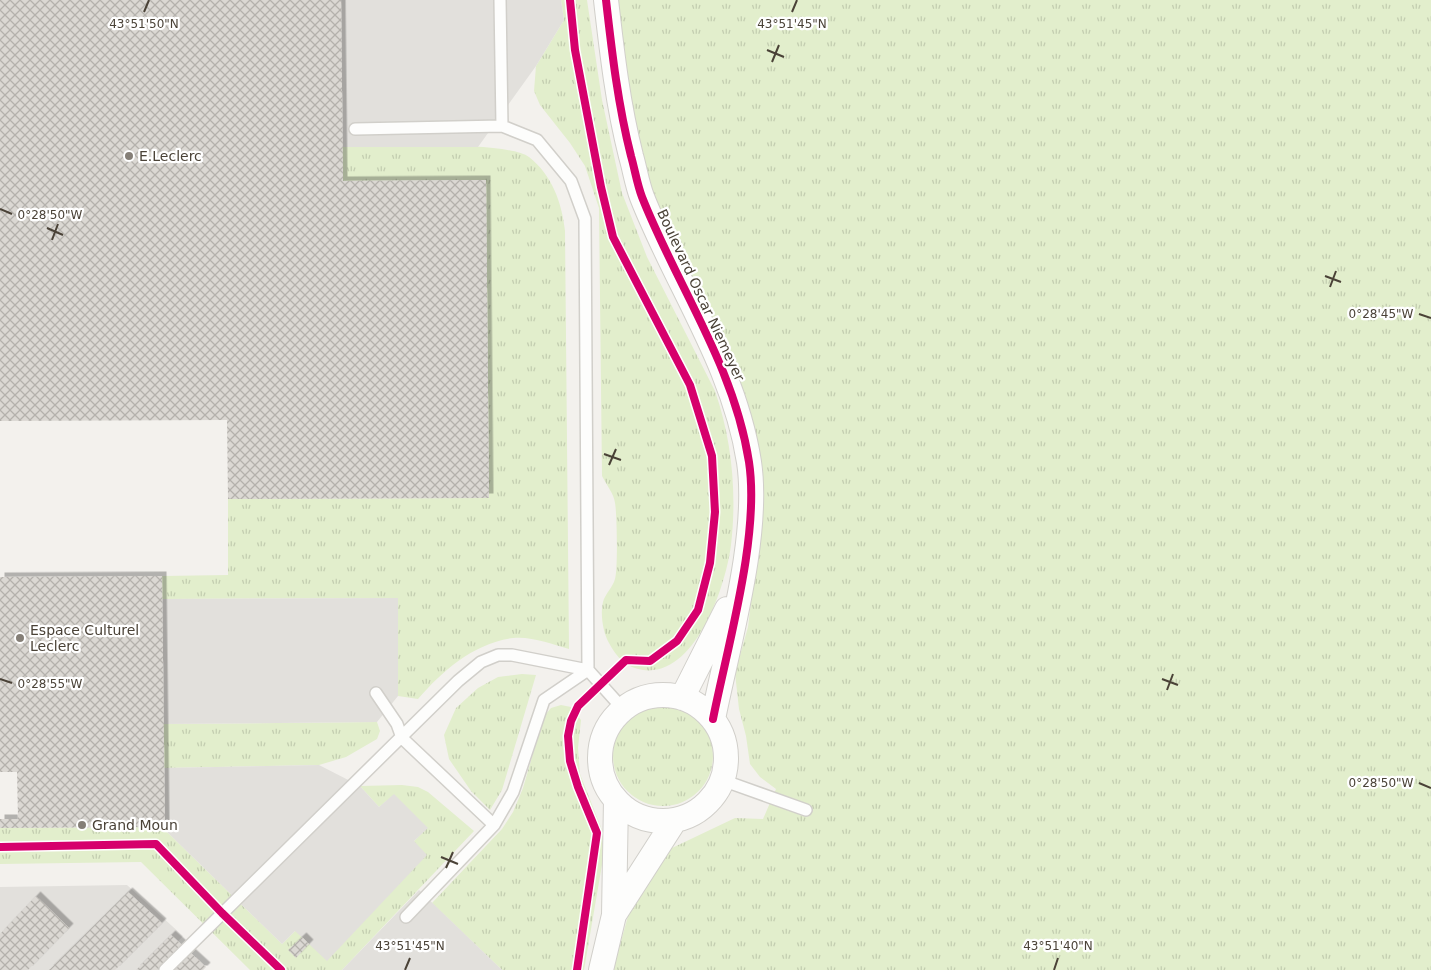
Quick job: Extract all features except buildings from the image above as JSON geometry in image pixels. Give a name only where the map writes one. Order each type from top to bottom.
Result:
[{"type":"street","name":"Boulevard Oscar Niemeyer","points":[[606,0],[624,126],[641,194],[665,250],[710,338],[735,400],[749,463],[750,520],[741,581],[713,718]]},
{"type":"street","name":"Boulevard Oscar Niemeyer","points":[[682,698],[741,581]]},
{"type":"street","points":[[667,695],[682,698],[699,706],[713,718],[723,738],[726,759],[722,780],[712,799],[695,813],[675,820],[653,820],[633,814],[616,800],[605,783],[600,763],[605,737],[610,724],[623,709],[636,701],[651,696],[667,695]]},
{"type":"street","points":[[601,970],[614,916],[616,800]]},
{"type":"street","points":[[614,916],[675,820]]},
{"type":"lane","points":[[500,0],[502,126]]},
{"type":"lane","points":[[354,129],[502,126],[537,140],[571,181],[584,219],[588,670]]},
{"type":"lane","points":[[165,970],[402,738],[468,670],[498,655],[512,655],[588,670],[623,709]]},
{"type":"lane","points":[[406,917],[494,825],[513,792],[544,700],[588,670]]},
{"type":"lane","points":[[376,692],[397,724],[402,738],[494,825]]},
{"type":"lane","points":[[722,780],[806,810]]},
{"type":"green space","points":[[561,0],[587,0],[602,100],[622,193],[647,257],[715,391],[726,428],[732,467],[733,525],[723,582],[705,625],[693,644],[678,659],[662,668],[637,669],[623,661],[609,643],[603,623],[603,602],[615,579],[617,541],[614,500],[602,476],[599,208],[585,166],[570,143],[540,105],[534,91],[536,66],[564,20]]},
{"type":"green space","points":[[616,0],[1431,0],[1431,970],[613,970],[628,916],[638,889],[654,866],[672,848],[735,818],[763,819],[776,789],[760,777],[750,764],[746,736],[739,709],[735,673],[748,627],[758,542],[756,442],[741,385],[716,330],[690,285],[650,188],[625,73]]},
{"type":"green space","points":[[469,146],[516,152],[529,157],[550,181],[561,210],[565,231],[569,649],[527,638],[499,641],[472,652],[460,660],[437,678],[418,699],[398,696],[397,598],[162,599],[162,576],[228,575],[228,499],[489,498],[486,180],[343,181],[342,147]]},
{"type":"green space","points":[[522,674],[536,675],[502,790],[490,810],[471,791],[449,759],[444,735],[456,708],[478,688],[498,677]]},
{"type":"green space","points":[[561,705],[571,707],[581,720],[578,748],[580,774],[602,830],[604,853],[584,970],[502,970],[432,903],[502,829],[513,812],[523,788],[544,716],[551,708]]},
{"type":"green space","points":[[663,706],[682,710],[698,721],[709,737],[713,756],[709,775],[698,791],[682,802],[663,806],[644,802],[628,791],[617,775],[613,756],[617,737],[628,721],[644,710]]},
{"type":"green space","points":[[377,722],[380,731],[377,739],[346,757],[319,765],[163,768],[163,724]]},
{"type":"green space","points":[[402,785],[418,787],[428,792],[474,831],[342,970],[250,970],[141,862],[0,864],[0,828],[162,827],[282,944],[295,931],[414,841],[427,828],[394,795],[379,807],[360,786]]},
{"type":"shaded area","points":[[341,0],[561,0],[564,20],[536,66],[478,147],[342,147]]},
{"type":"shaded area","points":[[398,598],[398,696],[377,722],[163,724],[162,599]]},
{"type":"shaded area","points":[[319,765],[360,786],[379,807],[394,794],[428,828],[414,841],[427,855],[327,961],[295,931],[282,944],[162,827],[163,768]]},
{"type":"shaded area","points":[[127,885],[183,936],[151,970],[0,970],[0,887]]},
{"type":"shaded area","points":[[419,890],[502,970],[342,970]]},
{"type":"cycle path","points":[[570,0],[575,50],[601,187],[613,237],[690,385],[712,456],[715,512],[710,563],[698,610],[677,641],[650,661],[626,660],[578,706],[571,721],[568,736],[570,761],[578,787],[597,833],[577,970]]},
{"type":"cycle path","points":[[606,0],[619,98],[626,137],[640,192],[656,230],[718,359],[742,426],[749,462],[751,491],[746,556],[741,590],[713,719]]},
{"type":"cycle path","points":[[0,847],[156,844],[222,913],[281,970]]},
{"type":"place","name":"E.Leclerc","points":[[129,156]]},
{"type":"place","name":"Espace Culturel Leclerc","points":[[20,638]]},
{"type":"place","name":"Grand Moun","points":[[82,825]]}]
